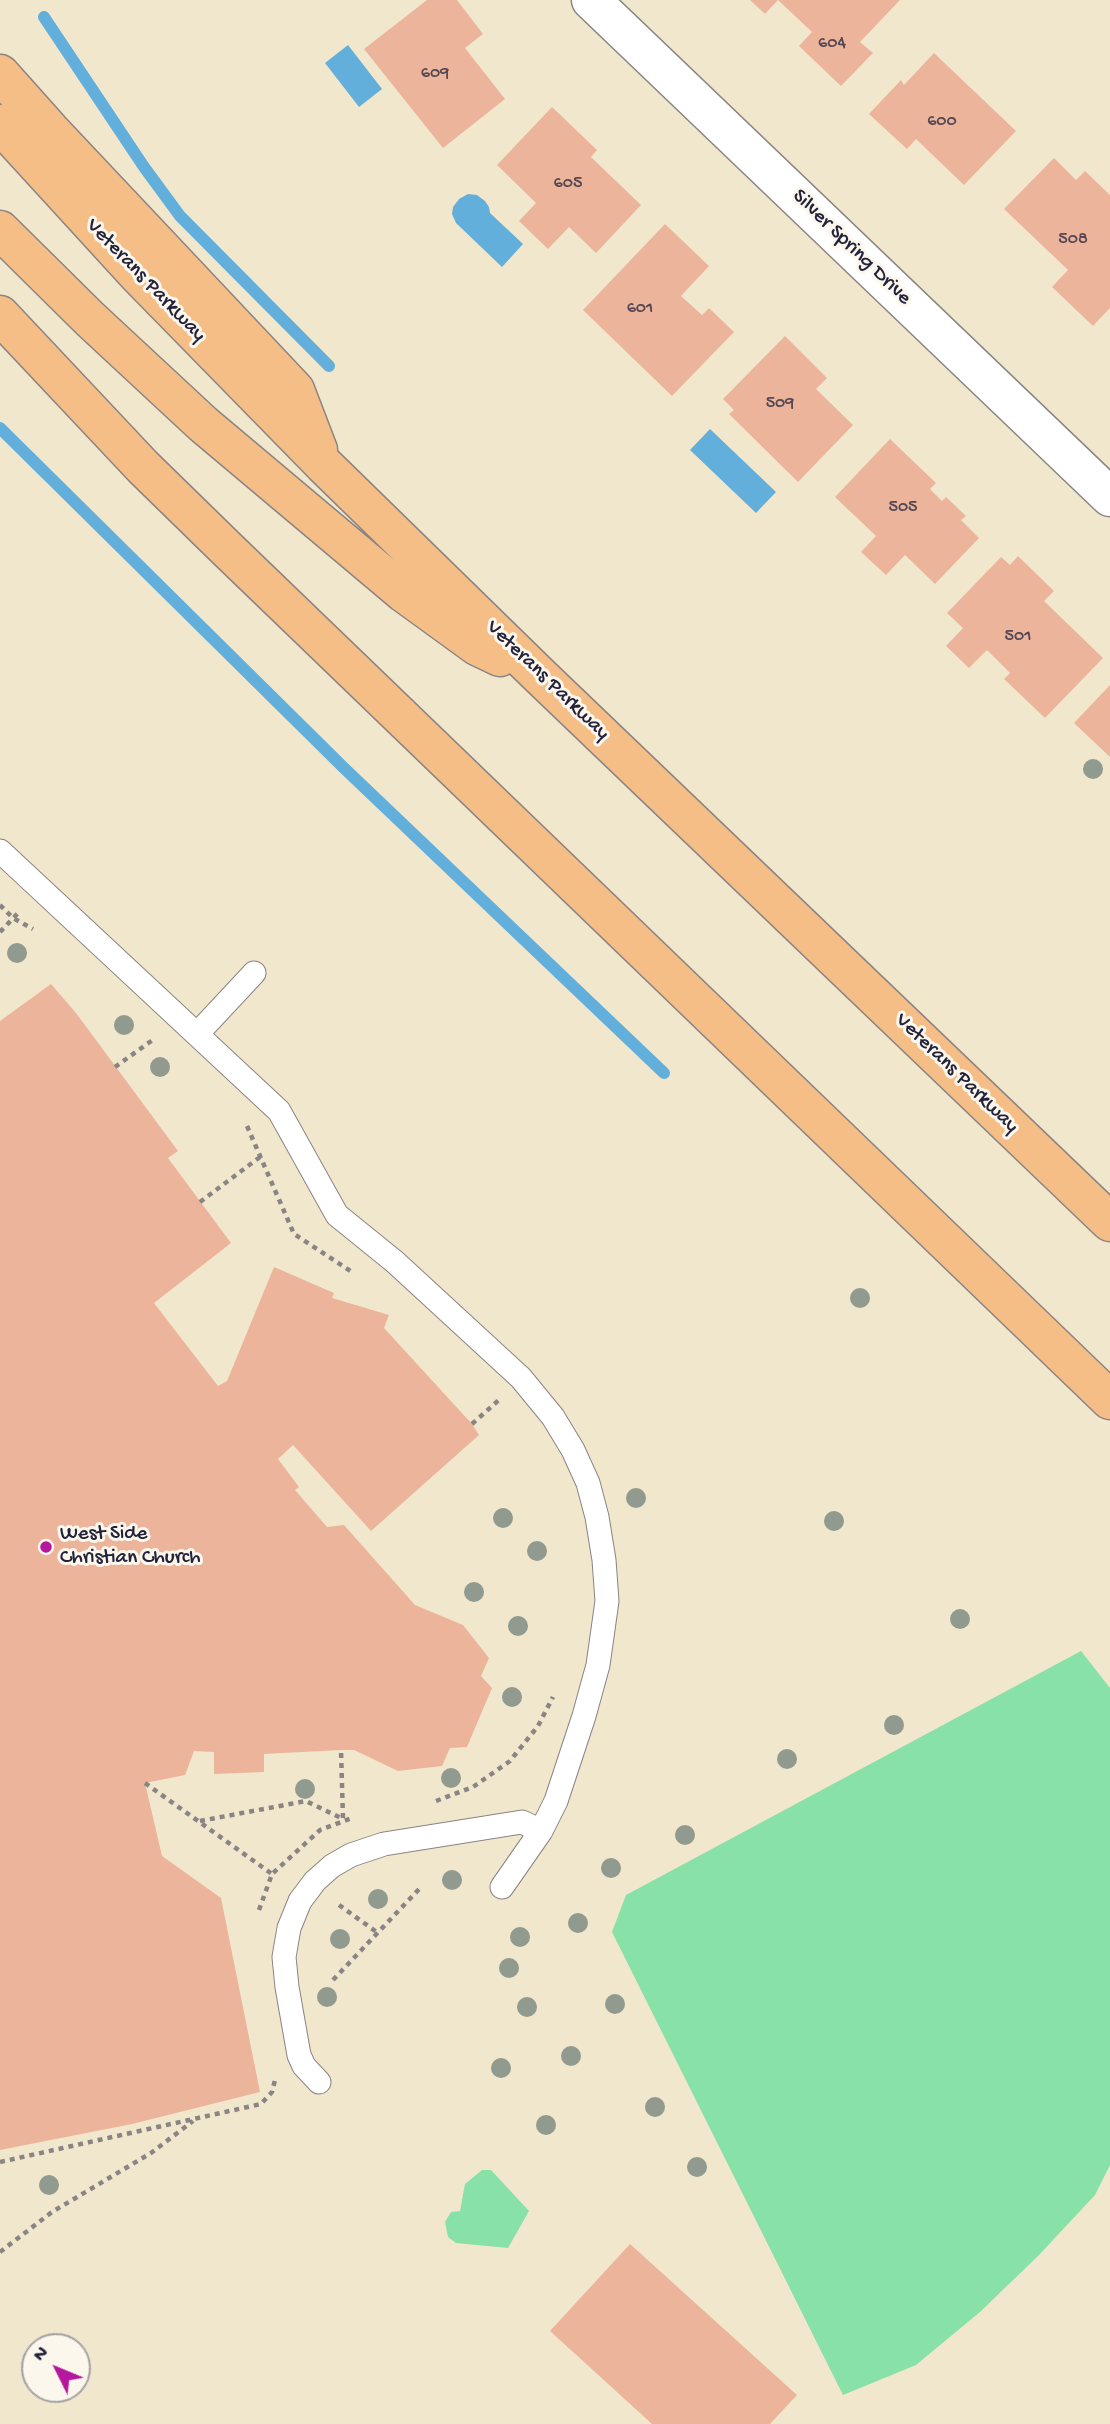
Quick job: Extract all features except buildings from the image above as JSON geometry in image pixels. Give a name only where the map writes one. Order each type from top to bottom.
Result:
[{"type":"highway","points":[[0,74],[295,390],[324,465]]},
{"type":"highway","name":"Veterans Parkway","points":[[0,124],[138,275],[324,465],[540,676],[1110,1222]]},
{"type":"highway","points":[[0,230],[90,319],[203,424],[317,522],[404,593],[477,646],[540,676]]},
{"type":"highway","points":[[0,315],[143,467],[1110,1400]]},
{"type":"street","name":"Silver Spring Drive","points":[[591,0],[1110,498]]},
{"type":"lane","points":[[0,851],[279,1111],[337,1215],[395,1262],[521,1378],[553,1417],[578,1461],[588,1483],[597,1517],[604,1560],[606,1610],[598,1665],[566,1774],[541,1831],[502,1887]]},
{"type":"lane","points":[[198,1033],[254,973]]},
{"type":"lane","points":[[319,2082],[304,2066],[299,2055],[284,1957],[289,1928],[300,1901],[315,1881],[332,1866],[351,1855],[384,1844],[522,1822],[541,1831]]},
{"type":"path","points":[[0,905],[13,918],[42,934]]},
{"type":"path","points":[[0,932],[25,905]]},
{"type":"path","points":[[116,1067],[158,1036]]},
{"type":"path","points":[[246,1124],[294,1234],[358,1276]]},
{"type":"path","points":[[200,1202],[260,1157]]},
{"type":"path","points":[[472,1424],[499,1399],[506,1407]]},
{"type":"path","points":[[428,1804],[473,1787],[510,1761],[538,1726],[555,1692]]},
{"type":"path","points":[[341,1750],[344,1819]]},
{"type":"path","points":[[145,1783],[272,1874]]},
{"type":"path","points":[[200,1821],[306,1801],[344,1819]]},
{"type":"path","points":[[257,1915],[272,1874],[320,1830],[344,1819],[357,1817]]},
{"type":"path","points":[[333,1980],[422,1886]]},
{"type":"path","points":[[339,1905],[378,1933]]},
{"type":"path","points":[[0,2162],[261,2104],[272,2092],[275,2080]]},
{"type":"path","points":[[0,2252],[52,2212],[151,2153],[194,2120]]},
{"type":"path","points":[[132,2124],[133,2132]]},
{"type":"green space","points":[[1081,1651],[1110,1688],[1110,2165],[1095,2195],[1039,2255],[980,2312],[916,2365],[843,2395],[612,1932],[626,1895]]},
{"type":"green space","points":[[482,2170],[491,2170],[529,2211],[508,2248],[456,2243],[448,2237],[445,2222],[451,2212],[460,2211],[465,2184]]},
{"type":"water","points":[[348,45],[382,89],[359,107],[325,63]]},
{"type":"water","points":[[468,194],[477,195],[485,201],[490,213],[523,244],[502,267],[456,223],[452,214],[453,207],[459,199]]},
{"type":"water","points":[[710,429],[776,492],[756,513],[690,450]]},
{"type":"waterway","points":[[44,17],[180,216],[329,366]]},
{"type":"waterway","points":[[0,428],[345,769],[664,1073]]},
{"type":"place","name":"West Side Christian Church","points":[[46,1547]]}]
